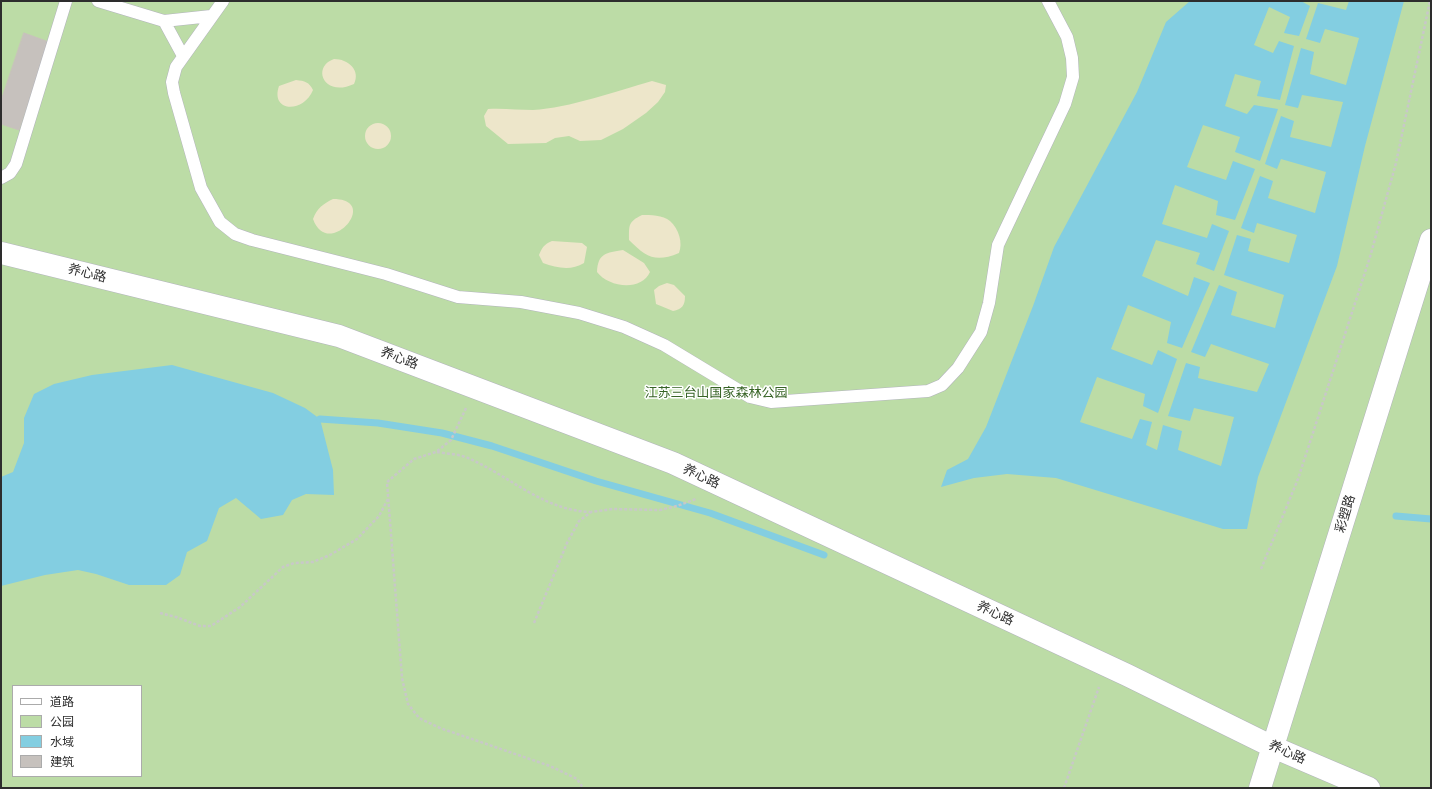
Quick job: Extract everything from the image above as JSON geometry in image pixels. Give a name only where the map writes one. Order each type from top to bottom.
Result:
[{"type":"street","name":"彩塑路","points":[[1260,788],[1431,240]]},
{"type":"street","name":"养心路","points":[[1,253],[339,336],[673,464],[1106,666],[1273,747],[1369,788]]},
{"type":"lane","points":[[1,178],[10,173],[16,164],[66,1]]},
{"type":"lane","points":[[98,1],[164,21],[211,16]]},
{"type":"lane","points":[[223,1],[176,67],[172,82],[201,188],[220,222],[235,234],[252,240],[386,274],[458,297],[522,302],[579,313],[624,327],[664,345],[750,396],[771,402],[821,400],[870,394],[928,391],[942,385],[958,368],[981,332],[989,303],[998,245],[1065,104],[1073,78],[1072,58],[1067,38],[1048,1]]},
{"type":"lane","points":[[164,21],[183,56]]},
{"type":"path","points":[[1261,569],[1298,479],[1370,257],[1396,163],[1430,1]]},
{"type":"path","points":[[476,388],[451,440],[436,452],[414,459],[387,482],[402,678],[408,704],[420,718],[440,728],[550,766],[577,779],[583,788]]},
{"type":"path","points":[[436,452],[469,458],[547,503],[579,511],[590,512],[613,509],[660,510],[677,506],[725,488]]},
{"type":"path","points":[[160,613],[200,626],[210,626],[240,607],[283,568],[294,563],[313,562],[357,539],[379,516],[388,499]]},
{"type":"path","points":[[534,623],[567,543],[579,521],[590,512]]},
{"type":"path","points":[[1064,788],[1106,666]]},
{"type":"green space","name":"江苏三台山国家森林公园","points":[[1,1],[1431,1],[1431,788],[1,788]]},
{"type":"sand","points":[[334,59],[344,61],[352,66],[356,74],[354,84],[344,87],[335,87],[328,84],[324,80],[322,74],[323,68],[327,63]]},
{"type":"sand","points":[[296,80],[306,82],[313,90],[308,98],[302,103],[289,107],[283,105],[279,101],[277,95],[279,86]]},
{"type":"sand","points":[[652,81],[666,85],[665,92],[658,102],[646,113],[623,129],[601,140],[580,141],[569,136],[555,138],[546,143],[508,144],[486,126],[484,116],[488,109],[547,109],[593,98]]},
{"type":"sand","points":[[378,123],[388,126],[391,136],[388,146],[378,149],[368,146],[365,136],[368,126]]},
{"type":"sand","points":[[333,199],[347,202],[353,208],[352,216],[347,225],[339,231],[329,234],[320,230],[313,219],[316,212],[321,207]]},
{"type":"sand","points":[[642,215],[660,216],[673,224],[678,232],[681,245],[679,253],[663,258],[651,257],[641,251],[629,240],[630,224]]},
{"type":"sand","points":[[552,241],[582,243],[587,247],[584,263],[579,266],[564,268],[543,263],[539,255],[541,250],[547,243]]},
{"type":"sand","points":[[623,250],[644,263],[650,272],[646,278],[639,283],[632,285],[616,284],[602,277],[597,272],[601,257],[608,253]]},
{"type":"sand","points":[[667,283],[674,285],[685,296],[684,305],[673,311],[656,304],[654,290]]},
{"type":"water","points":[[1190,1],[1301,1],[1310,6],[1299,36],[1284,33],[1290,17],[1269,7],[1254,45],[1273,53],[1279,41],[1294,46],[1280,100],[1257,96],[1261,81],[1235,74],[1225,106],[1247,114],[1254,105],[1278,109],[1260,161],[1235,152],[1240,137],[1203,125],[1187,167],[1226,180],[1233,161],[1255,169],[1235,220],[1216,215],[1218,201],[1175,185],[1162,224],[1207,238],[1212,224],[1229,231],[1214,271],[1196,264],[1200,253],[1156,240],[1142,276],[1188,296],[1194,277],[1210,283],[1182,348],[1167,343],[1171,322],[1128,305],[1111,349],[1152,365],[1158,350],[1177,359],[1158,413],[1143,406],[1145,394],[1097,377],[1080,422],[1132,439],[1140,419],[1152,422],[1146,445],[1157,450],[1163,425],[1182,431],[1178,450],[1221,466],[1234,417],[1194,408],[1190,421],[1168,416],[1186,363],[1200,367],[1198,378],[1257,392],[1269,364],[1211,344],[1205,357],[1191,352],[1219,285],[1237,292],[1231,315],[1275,328],[1284,295],[1224,275],[1237,235],[1251,239],[1248,251],[1289,263],[1297,235],[1257,223],[1254,233],[1241,228],[1260,176],[1273,181],[1268,198],[1315,213],[1326,172],[1281,159],[1277,169],[1265,164],[1281,116],[1294,121],[1290,137],[1331,147],[1343,102],[1302,95],[1298,108],[1285,105],[1301,48],[1314,52],[1310,74],[1346,85],[1359,38],[1325,29],[1320,43],[1306,39],[1318,3],[1346,10],[1349,1],[1404,1],[1365,146],[1337,266],[1258,477],[1247,529],[1223,529],[1056,478],[1007,474],[974,478],[941,487],[947,470],[968,459],[986,427],[1033,306],[1054,247],[1137,92],[1166,22]]},
{"type":"water","points":[[172,365],[273,393],[305,408],[320,419],[333,470],[334,495],[306,494],[292,500],[283,515],[261,519],[236,498],[219,508],[207,541],[187,552],[180,575],[166,585],[129,585],[96,574],[78,570],[45,575],[1,586],[1,477],[13,472],[24,443],[24,418],[34,394],[54,384],[92,375]]},
{"type":"building","points":[[24,33],[49,42],[19,130],[1,124],[1,101]]},
{"type":"waterway","points":[[320,419],[378,423],[442,433],[492,446],[596,481],[710,513],[824,555]]},
{"type":"waterway","points":[[1396,516],[1431,519]]}]
